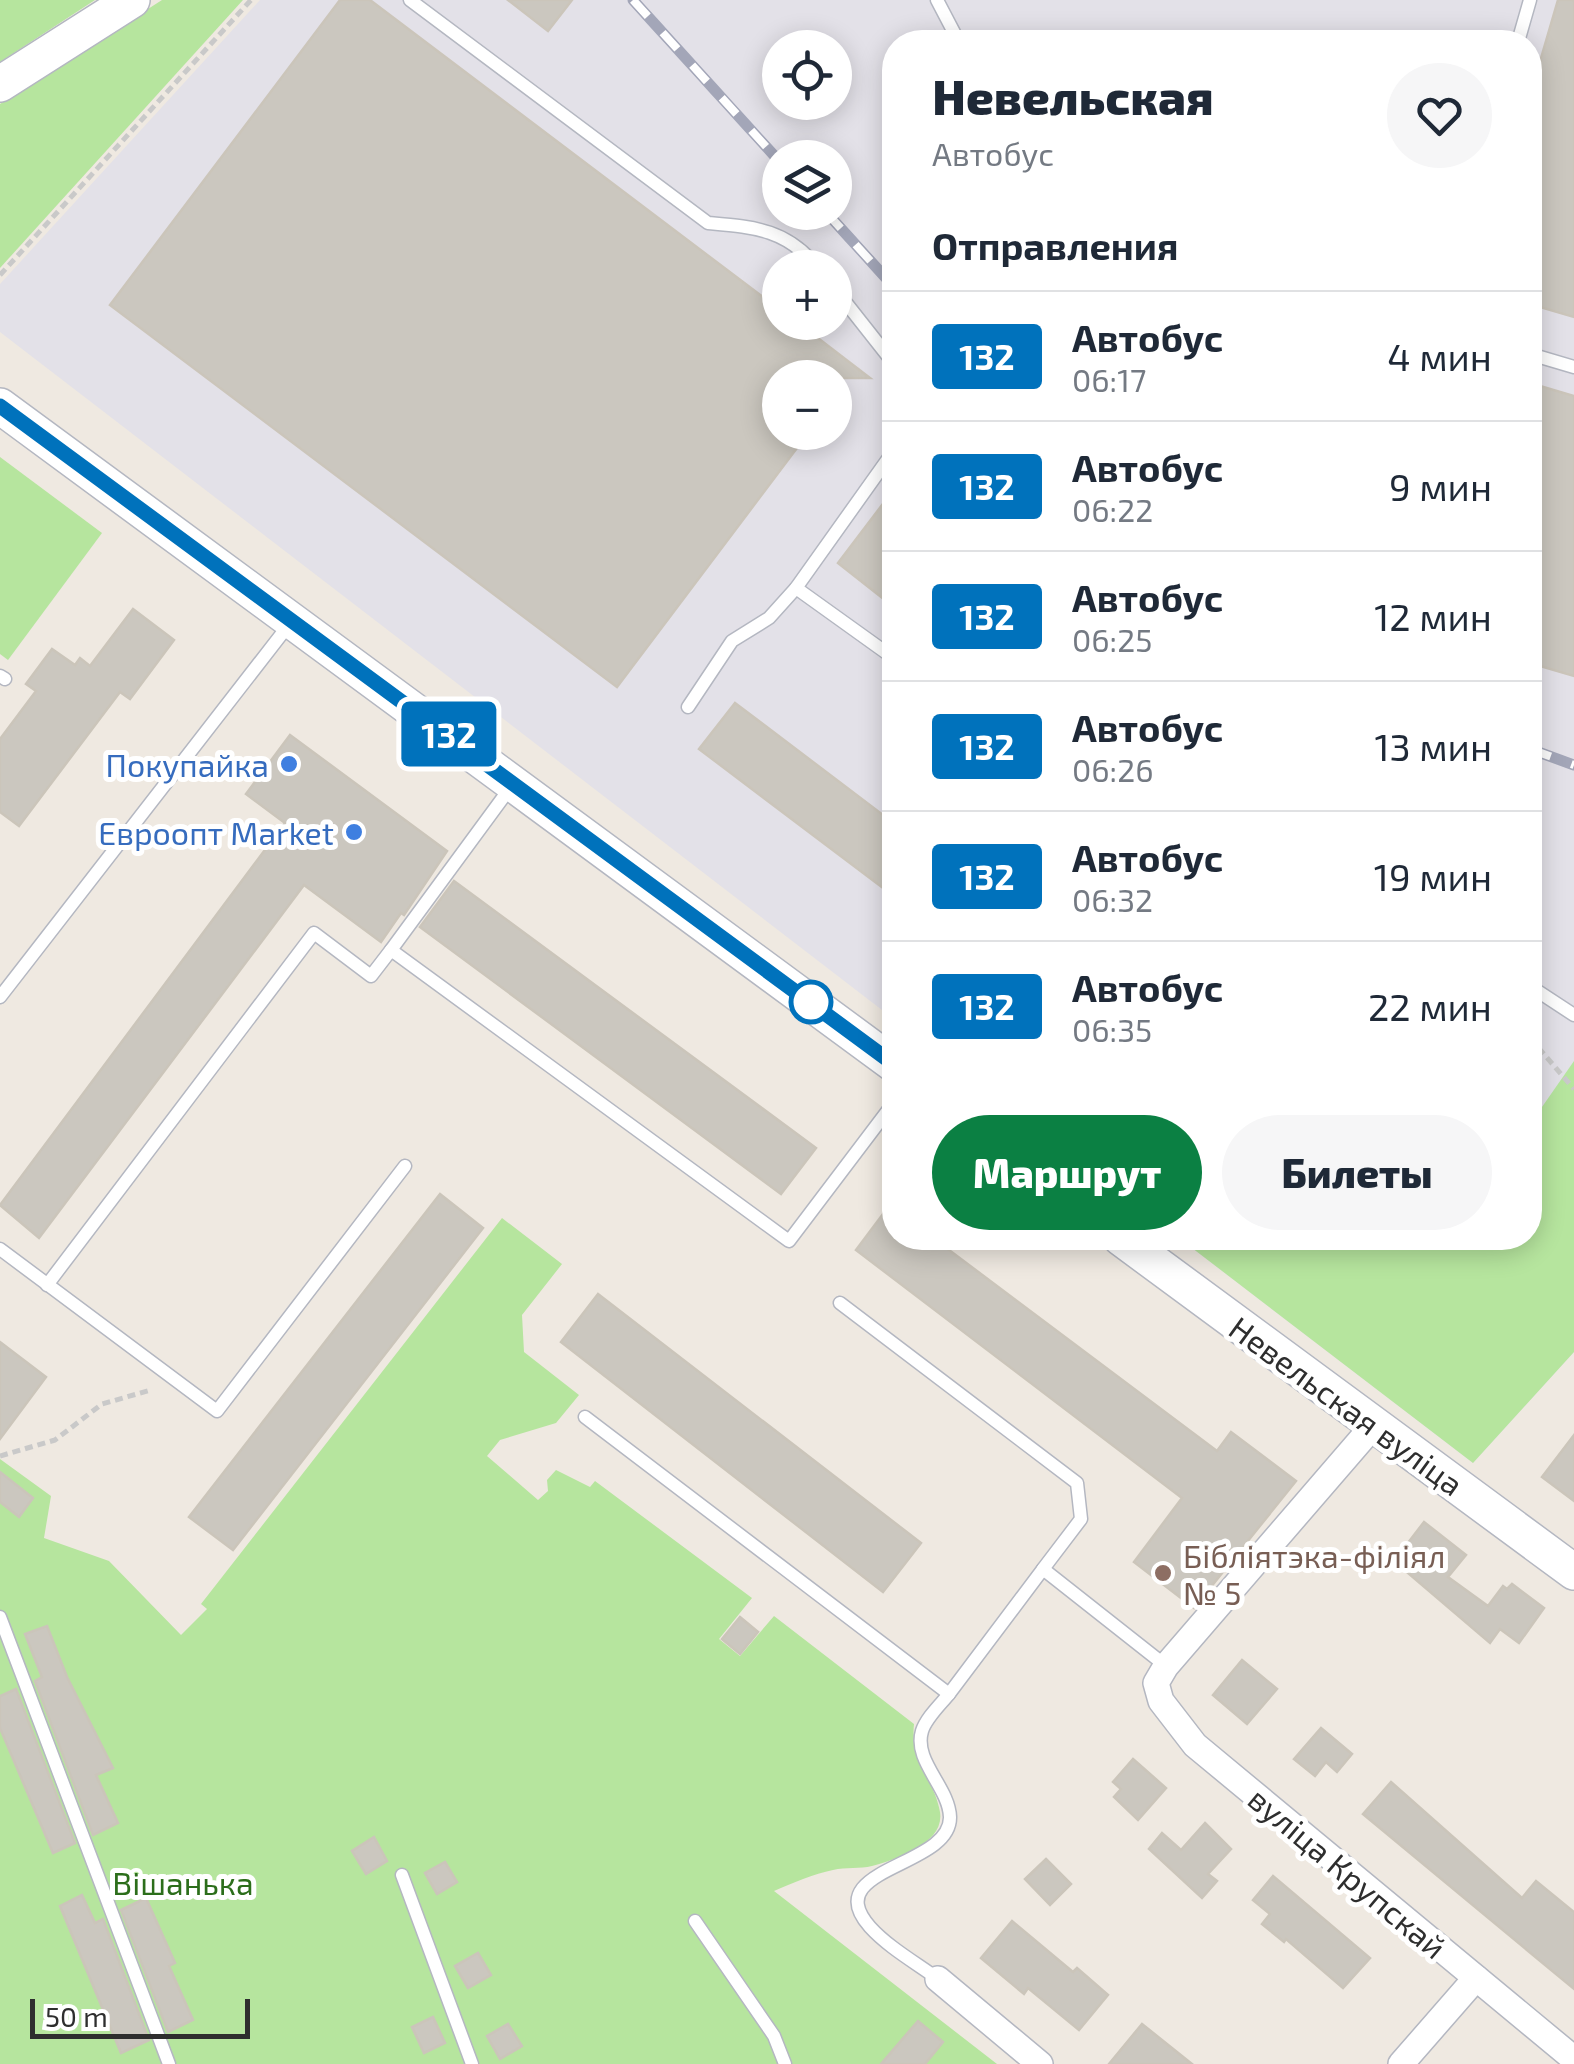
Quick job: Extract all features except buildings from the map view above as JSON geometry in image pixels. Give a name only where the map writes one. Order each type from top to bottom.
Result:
[{"type":"street","points":[[0,84],[132,0]]},
{"type":"street","points":[[0,406],[882,1055]]},
{"type":"street","name":"Невельская вуліца","points":[[1137,1250],[1574,1572]]},
{"type":"street","points":[[1166,1666],[1373,1426]]},
{"type":"street","name":"вуліца Крупскай","points":[[1166,1666],[1156,1682],[1161,1701],[1195,1746],[1574,2059]]},
{"type":"street","points":[[938,1978],[1040,2064]]},
{"type":"street","points":[[1402,2064],[1476,1978]]},
{"type":"lane","points":[[410,0],[708,223],[754,228],[800,244],[804,250]]},
{"type":"lane","points":[[937,0],[953,30]]},
{"type":"lane","points":[[1521,30],[1530,0]]},
{"type":"lane","points":[[852,311],[882,349]]},
{"type":"lane","points":[[1542,358],[1574,367]]},
{"type":"lane","points":[[688,707],[732,641],[768,618],[796,588],[882,467]]},
{"type":"lane","points":[[796,588],[882,650]]},
{"type":"lane","points":[[0,997],[292,620]]},
{"type":"lane","points":[[47,1285],[314,934],[371,976],[515,782]]},
{"type":"lane","points":[[391,950],[789,1242],[882,1118]]},
{"type":"lane","points":[[1542,994],[1574,1015]]},
{"type":"lane","points":[[0,1249],[218,1411],[405,1166]]},
{"type":"lane","points":[[840,1303],[1077,1483],[1081,1518],[922,1728],[920,1743],[926,1762],[944,1789],[950,1817],[947,1835],[935,1848],[877,1874],[865,1884],[859,1898],[861,1916],[873,1931],[938,1978]]},
{"type":"lane","points":[[585,1417],[948,1694]]},
{"type":"lane","points":[[1043,1569],[1166,1666]]},
{"type":"lane","points":[[0,1616],[169,2064]]},
{"type":"lane","points":[[402,1874],[472,2064]]},
{"type":"lane","points":[[694,1921],[774,2036],[784,2064]]},
{"type":"path","points":[[0,276],[251,0]]},
{"type":"path","points":[[1542,1052],[1574,1089]]},
{"type":"path","points":[[0,1456],[55,1440],[102,1404],[148,1390],[184,1386]]},
{"type":"shaded area","points":[[260,0],[1574,0],[1574,1352],[1473,1463],[1195,1250],[1542,1250],[1542,30],[882,30],[882,1010],[0,332],[0,284]]},
{"type":"green space","points":[[0,0],[95,0],[0,62]]},
{"type":"green space","points":[[162,0],[243,0],[0,268],[0,104]]},
{"type":"green space","points":[[0,457],[102,533],[8,660],[0,654]]},
{"type":"green space","points":[[1574,1061],[1574,1352],[1473,1463],[1195,1250],[1542,1250],[1542,1107]]},
{"type":"green space","name":"Вішанька","points":[[502,1218],[562,1264],[522,1315],[524,1352],[579,1395],[556,1423],[500,1440],[487,1456],[538,1500],[548,1491],[547,1480],[556,1470],[590,1487],[595,1481],[752,1598],[719,1639],[740,1656],[774,1616],[914,1724],[919,1759],[940,1812],[935,1833],[917,1848],[894,1859],[826,1872],[774,1891],[997,2064],[0,2064],[0,1459],[51,1496],[44,1538],[109,1561],[181,1635],[207,1609],[201,1604]]},
{"type":"railway","points":[[633,0],[762,142]]},
{"type":"railway","points":[[842,230],[882,274]]},
{"type":"railway","points":[[1542,753],[1574,765]]},
{"type":"bus line","name":"132","points":[[0,406],[882,1055]]},
{"type":"place","name":"Покупайка","points":[[289,764]]},
{"type":"place","name":"Евроопт Market","points":[[354,832]]},
{"type":"place","name":"Бібліятэка-філіял № 5","points":[[1163,1573]]}]
